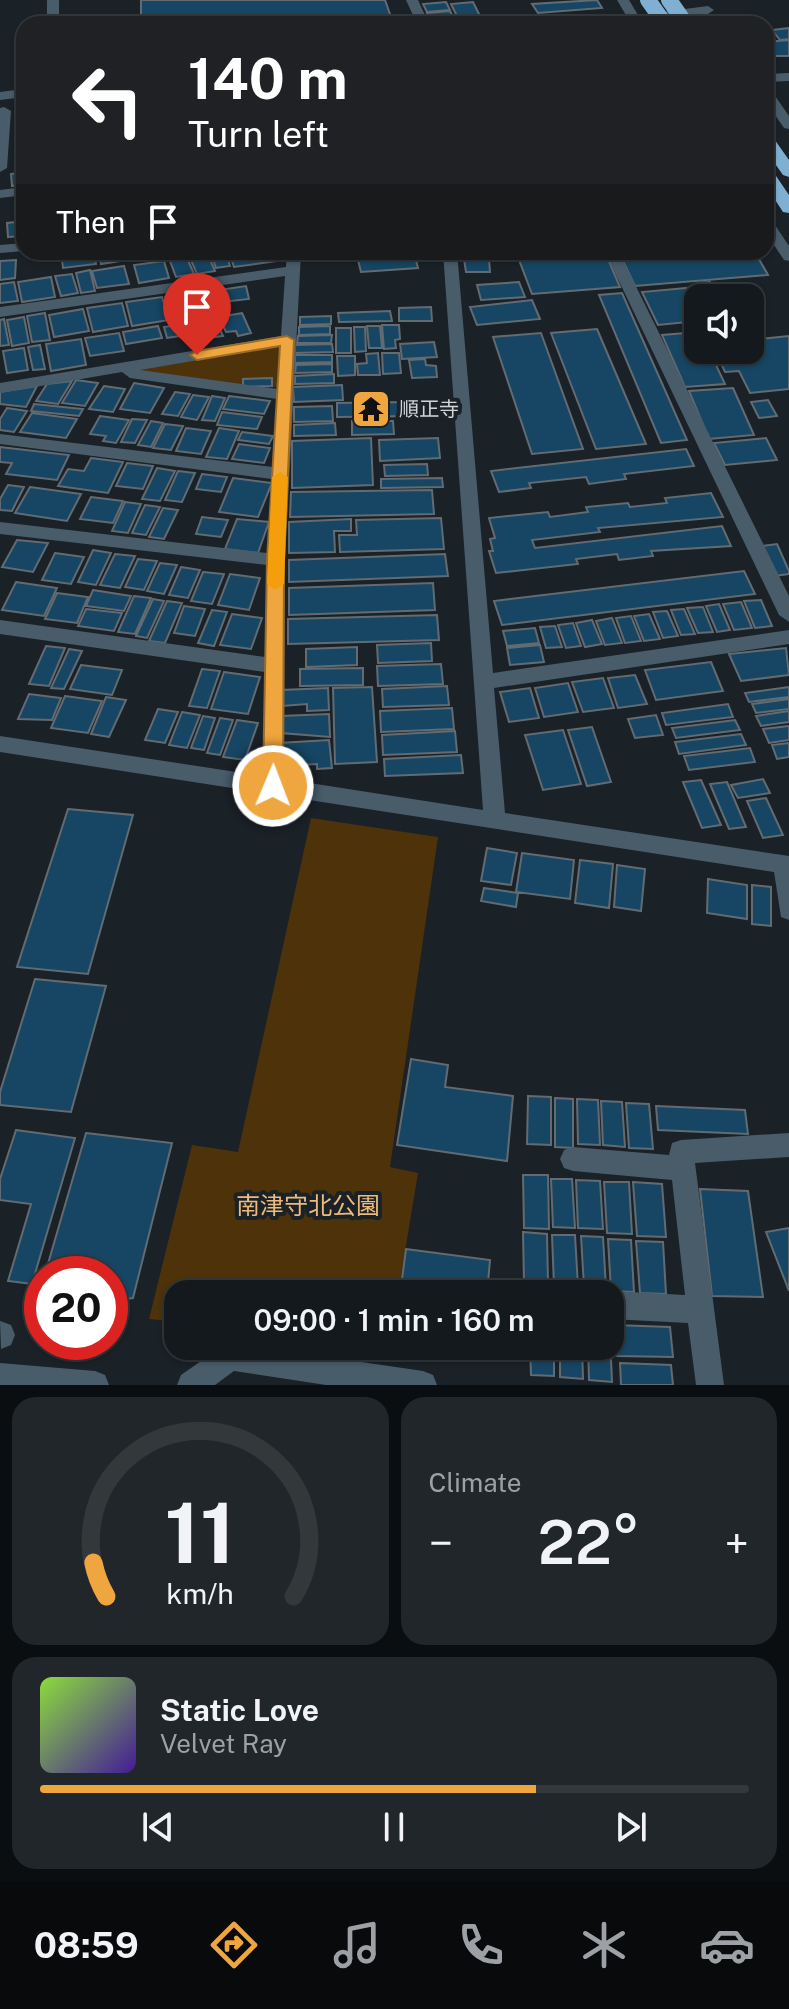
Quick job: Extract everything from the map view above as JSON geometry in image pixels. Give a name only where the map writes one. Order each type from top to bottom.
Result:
[{"type":"highway","points":[[774,150],[789,172]]},
{"type":"highway","points":[[774,185],[789,208]]},
{"type":"street","points":[[660,16],[704,5]]},
{"type":"street","points":[[774,104],[789,125]]},
{"type":"street","points":[[0,168],[2,112]]},
{"type":"street","points":[[774,234],[789,257]]},
{"type":"street","points":[[273,786],[276,560],[293,260]]},
{"type":"street","points":[[451,260],[495,820]]},
{"type":"street","points":[[616,260],[789,615]]},
{"type":"street","points":[[0,312],[292,271]]},
{"type":"street","points":[[0,388],[287,340]]},
{"type":"street","points":[[107,370],[284,395]]},
{"type":"street","points":[[0,439],[280,474]]},
{"type":"street","points":[[0,528],[276,560]]},
{"type":"street","points":[[0,627],[275,666]]},
{"type":"street","points":[[484,682],[789,637]]},
{"type":"street","points":[[0,744],[786,864],[789,910]]},
{"type":"street","points":[[710,1385],[681,1152],[789,1145]]},
{"type":"street","points":[[573,1159],[683,1169]]},
{"type":"street","points":[[624,1306],[701,1310]]},
{"type":"street","points":[[191,1385],[231,1357],[423,1385]]},
{"type":"street","points":[[0,1377],[95,1385]]},
{"type":"green space","points":[[280,347],[277,387],[242,388],[139,373],[141,367]]},
{"type":"green space","name":"南津守北公園","points":[[311,818],[438,837],[390,1167],[418,1173],[400,1280],[164,1280],[164,1321],[149,1319],[192,1145],[238,1152]]},
{"type":"building","points":[[141,0],[385,0],[391,16],[141,16]]},
{"type":"building","points":[[597,0],[602,8],[538,13],[532,4]]},
{"type":"building","points":[[446,2],[450,10],[427,12],[423,4]]},
{"type":"building","points":[[473,2],[480,16],[457,16],[451,4]]},
{"type":"building","points":[[450,11],[452,16],[428,16],[427,13]]},
{"type":"building","points":[[789,28],[789,39],[780,40],[774,30]]},
{"type":"building","points":[[789,40],[789,56],[774,56],[774,41]]},
{"type":"building","points":[[16,173],[16,185],[12,186],[11,174]]},
{"type":"building","points":[[16,222],[16,236],[8,237],[7,223]]},
{"type":"building","points":[[16,260],[15,278],[0,280],[0,261]]},
{"type":"building","points":[[62,260],[95,260],[96,264],[63,268]]},
{"type":"building","points":[[100,260],[127,260],[101,264]]},
{"type":"building","points":[[188,260],[194,274],[176,277],[170,261]]},
{"type":"building","points":[[191,260],[210,260],[215,271],[197,274]]},
{"type":"building","points":[[213,260],[228,260],[230,266],[216,268]]},
{"type":"building","points":[[232,260],[277,261],[234,267]]},
{"type":"building","points":[[358,260],[416,260],[418,268],[361,272]]},
{"type":"building","points":[[464,260],[489,260],[490,272],[466,272]]},
{"type":"building","points":[[519,260],[608,260],[620,287],[532,294]]},
{"type":"building","points":[[622,260],[760,260],[768,275],[635,286]]},
{"type":"building","points":[[164,261],[169,278],[139,283],[134,265]]},
{"type":"building","points":[[124,266],[129,284],[97,288],[92,271]]},
{"type":"building","points":[[90,270],[95,291],[81,293],[76,273]]},
{"type":"building","points":[[72,274],[78,293],[61,296],[55,276]]},
{"type":"building","points":[[51,277],[55,297],[22,302],[18,282]]},
{"type":"building","points":[[14,282],[18,301],[0,303],[0,284]]},
{"type":"building","points":[[519,282],[525,297],[481,300],[477,285]]},
{"type":"building","points":[[246,286],[249,299],[222,302],[219,290]]},
{"type":"building","points":[[684,288],[684,322],[658,325],[642,292]]},
{"type":"building","points":[[203,291],[211,314],[191,318],[183,294]]},
{"type":"building","points":[[622,293],[687,440],[661,443],[599,295]]},
{"type":"building","points":[[181,295],[188,317],[172,319],[165,297]]},
{"type":"building","points":[[162,297],[169,320],[132,326],[126,302]]},
{"type":"building","points":[[532,300],[540,319],[477,325],[470,307]]},
{"type":"building","points":[[122,303],[128,326],[93,332],[87,308]]},
{"type":"building","points":[[431,307],[432,321],[399,321],[399,308]]},
{"type":"building","points":[[83,309],[89,331],[54,337],[49,315]]},
{"type":"building","points":[[390,311],[392,321],[339,322],[338,313]]},
{"type":"building","points":[[45,313],[50,340],[32,342],[27,316]]},
{"type":"building","points":[[242,313],[251,333],[238,336],[236,331],[226,332],[219,317]]},
{"type":"building","points":[[331,316],[331,324],[300,325],[300,317]]},
{"type":"building","points":[[24,317],[29,343],[12,346],[7,320]]},
{"type":"building","points":[[215,318],[223,336],[208,338],[201,321]]},
{"type":"building","points":[[4,319],[9,345],[0,346],[0,320]]},
{"type":"building","points":[[197,322],[201,333],[167,338],[164,327]]},
{"type":"building","points":[[382,325],[399,325],[400,339],[395,340],[396,348],[384,349]]},
{"type":"building","points":[[158,326],[162,338],[126,344],[123,332]]},
{"type":"building","points":[[330,326],[330,334],[299,335],[299,327]]},
{"type":"building","points":[[367,326],[380,326],[382,348],[369,348]]},
{"type":"building","points":[[354,327],[365,327],[366,351],[355,352]]},
{"type":"building","points":[[336,328],[351,328],[351,353],[336,353]]},
{"type":"building","points":[[597,329],[646,444],[596,449],[551,333]]},
{"type":"building","points":[[119,333],[124,351],[90,356],[85,338]]},
{"type":"building","points":[[541,333],[583,449],[532,454],[493,337]]},
{"type":"building","points":[[684,333],[684,364],[716,364],[725,384],[685,387],[662,335]]},
{"type":"building","points":[[332,335],[331,343],[297,343],[298,336]]},
{"type":"building","points":[[789,336],[789,389],[750,393],[739,371],[725,372],[721,364],[764,364],[764,339]]},
{"type":"building","points":[[81,339],[86,365],[51,371],[46,344]]},
{"type":"building","points":[[434,342],[437,357],[402,359],[400,344]]},
{"type":"building","points":[[332,344],[333,352],[295,353],[295,345]]},
{"type":"building","points":[[40,345],[45,369],[33,370],[28,347]]},
{"type":"building","points":[[24,348],[28,370],[7,373],[3,351]]},
{"type":"building","points":[[378,353],[380,375],[358,375],[357,364],[367,363],[366,354]]},
{"type":"building","points":[[382,353],[399,353],[401,373],[383,374]]},
{"type":"building","points":[[295,355],[332,355],[332,362],[295,363]]},
{"type":"building","points":[[337,356],[355,356],[355,375],[338,376]]},
{"type":"building","points":[[425,359],[426,365],[436,366],[437,377],[412,378],[409,360]]},
{"type":"building","points":[[332,364],[332,372],[295,373],[296,365]]},
{"type":"building","points":[[334,374],[334,383],[295,384],[295,376]]},
{"type":"building","points":[[272,378],[272,386],[243,387],[243,379]]},
{"type":"building","points":[[76,380],[98,383],[85,406],[62,403]]},
{"type":"building","points":[[72,381],[58,404],[36,401],[47,384]]},
{"type":"building","points":[[134,383],[164,388],[150,413],[120,409]]},
{"type":"building","points":[[342,385],[343,400],[294,402],[293,387]]},
{"type":"building","points":[[37,386],[26,407],[0,404],[0,392]]},
{"type":"building","points":[[104,386],[125,389],[113,412],[89,409]]},
{"type":"building","points":[[733,388],[754,435],[709,439],[689,391]]},
{"type":"building","points":[[175,392],[190,394],[178,416],[162,414]]},
{"type":"building","points":[[193,395],[209,397],[197,420],[181,417]]},
{"type":"building","points":[[212,396],[225,398],[215,421],[202,420]]},
{"type":"building","points":[[229,396],[270,401],[264,414],[223,409]]},
{"type":"building","points":[[768,400],[777,416],[759,418],[751,402]]},
{"type":"building","points":[[403,402],[403,406],[420,406],[420,416],[337,417],[337,403]]},
{"type":"building","points":[[34,404],[83,409],[79,416],[31,411]]},
{"type":"building","points":[[332,406],[333,421],[294,422],[294,407]]},
{"type":"building","points":[[7,408],[27,411],[14,432],[0,430],[0,419]]},
{"type":"building","points":[[222,412],[262,417],[257,429],[217,425]]},
{"type":"building","points":[[32,413],[77,419],[66,438],[20,432]]},
{"type":"building","points":[[100,416],[129,420],[116,443],[103,441],[106,436],[90,434]]},
{"type":"building","points":[[132,419],[147,420],[135,443],[121,442]]},
{"type":"building","points":[[151,421],[163,423],[151,447],[138,445]]},
{"type":"building","points":[[352,421],[393,421],[394,434],[352,435]]},
{"type":"building","points":[[335,423],[336,435],[294,436],[294,425]]},
{"type":"building","points":[[165,424],[183,426],[171,450],[153,448]]},
{"type":"building","points":[[186,428],[211,431],[201,454],[176,451]]},
{"type":"building","points":[[219,428],[239,431],[227,459],[206,457]]},
{"type":"building","points":[[242,432],[273,436],[269,444],[238,440]]},
{"type":"building","points":[[371,438],[373,485],[292,488],[292,441]]},
{"type":"building","points":[[438,438],[440,458],[380,461],[379,440]]},
{"type":"building","points":[[766,438],[777,460],[725,465],[714,443]]},
{"type":"building","points":[[239,444],[270,448],[264,463],[232,459]]},
{"type":"building","points":[[0,447],[69,455],[57,480],[6,474],[12,463],[0,462]]},
{"type":"building","points":[[686,449],[694,466],[624,474],[626,479],[589,484],[586,477],[529,483],[531,488],[499,492],[491,471]]},
{"type":"building","points":[[91,458],[123,462],[108,493],[58,486],[68,469],[84,471]]},
{"type":"building","points":[[127,463],[153,466],[143,489],[116,486]]},
{"type":"building","points":[[427,464],[428,475],[385,476],[384,465]]},
{"type":"building","points":[[157,468],[175,471],[160,501],[142,499]]},
{"type":"building","points":[[178,471],[195,473],[182,502],[165,500]]},
{"type":"building","points":[[202,474],[227,477],[221,492],[196,489]]},
{"type":"building","points":[[233,478],[272,483],[258,517],[219,512]]},
{"type":"building","points":[[442,478],[443,487],[381,488],[381,479]]},
{"type":"building","points":[[8,485],[24,487],[12,511],[0,510],[0,499]]},
{"type":"building","points":[[30,487],[81,494],[67,521],[15,513]]},
{"type":"building","points":[[432,490],[434,514],[290,517],[291,492]]},
{"type":"building","points":[[711,493],[723,517],[598,528],[600,532],[532,540],[535,548],[722,526],[731,546],[651,551],[653,556],[619,560],[617,554],[576,559],[578,564],[496,573],[489,551],[493,551],[490,539],[495,538],[489,518],[548,512],[550,517],[588,512],[586,507],[667,503],[665,498]]},
{"type":"building","points":[[91,497],[123,501],[113,523],[80,519]]},
{"type":"building","points":[[125,502],[141,504],[128,533],[112,531]]},
{"type":"building","points":[[145,505],[160,507],[146,535],[132,533]]},
{"type":"building","points":[[163,508],[178,510],[164,539],[149,537]]},
{"type":"building","points":[[202,517],[228,520],[221,537],[196,534]]},
{"type":"building","points":[[441,518],[444,549],[340,552],[339,535],[357,535],[356,520]]},
{"type":"building","points":[[237,519],[269,522],[258,553],[225,549]]},
{"type":"building","points":[[351,519],[351,531],[334,531],[335,552],[289,553],[289,522]]},
{"type":"building","points":[[17,540],[48,543],[33,572],[2,567]]},
{"type":"building","points":[[777,544],[789,574],[775,576],[762,546]]},
{"type":"building","points":[[93,550],[111,553],[96,585],[78,582]]},
{"type":"building","points":[[55,553],[84,557],[71,584],[42,580]]},
{"type":"building","points":[[115,554],[135,556],[120,588],[100,585]]},
{"type":"building","points":[[445,554],[448,576],[289,582],[289,560]]},
{"type":"building","points":[[138,559],[157,561],[144,590],[125,587]]},
{"type":"building","points":[[160,563],[177,565],[164,594],[147,591]]},
{"type":"building","points":[[181,567],[200,570],[188,598],[169,595]]},
{"type":"building","points":[[744,571],[755,594],[502,625],[494,601]]},
{"type":"building","points":[[203,572],[224,574],[212,604],[191,601]]},
{"type":"building","points":[[230,574],[260,578],[249,610],[218,605]]},
{"type":"building","points":[[16,582],[57,588],[44,616],[2,610]]},
{"type":"building","points":[[433,583],[435,610],[289,615],[289,588]]},
{"type":"building","points":[[93,590],[131,596],[124,611],[86,606]]},
{"type":"building","points":[[57,593],[88,597],[77,623],[45,619]]},
{"type":"building","points":[[134,596],[151,598],[135,634],[118,632]]},
{"type":"building","points":[[153,599],[164,601],[147,638],[136,636]]},
{"type":"building","points":[[761,600],[772,626],[755,628],[744,601]]},
{"type":"building","points":[[167,601],[182,603],[165,643],[149,641]]},
{"type":"building","points":[[741,602],[752,628],[734,630],[723,604]]},
{"type":"building","points":[[719,604],[730,630],[717,632],[706,606]]},
{"type":"building","points":[[184,606],[205,609],[195,636],[174,633]]},
{"type":"building","points":[[703,607],[713,632],[698,633],[687,608]]},
{"type":"building","points":[[86,609],[122,613],[114,631],[78,626]]},
{"type":"building","points":[[684,609],[695,634],[681,635],[671,610]]},
{"type":"building","points":[[212,610],[227,612],[214,646],[198,643]]},
{"type":"building","points":[[667,611],[678,636],[663,638],[653,612]]},
{"type":"building","points":[[232,614],[262,618],[251,649],[220,645]]},
{"type":"building","points":[[649,614],[660,639],[644,641],[634,616]]},
{"type":"building","points":[[437,615],[439,640],[288,644],[288,619]]},
{"type":"building","points":[[631,616],[641,641],[625,643],[616,618]]},
{"type":"building","points":[[612,618],[622,643],[605,645],[596,621]]},
{"type":"building","points":[[592,620],[602,644],[585,647],[576,623]]},
{"type":"building","points":[[573,623],[581,646],[566,648],[558,625]]},
{"type":"building","points":[[555,626],[562,647],[546,648],[540,627]]},
{"type":"building","points":[[535,628],[539,643],[507,646],[503,631]]},
{"type":"building","points":[[431,643],[432,661],[378,663],[377,645]]},
{"type":"building","points":[[540,645],[544,662],[510,665],[507,648]]},
{"type":"building","points":[[46,646],[65,648],[49,686],[29,684]]},
{"type":"building","points":[[357,647],[357,665],[306,667],[306,649]]},
{"type":"building","points":[[786,648],[789,675],[741,681],[729,654]]},
{"type":"building","points":[[69,649],[82,651],[64,689],[51,688]]},
{"type":"building","points":[[711,662],[723,691],[656,700],[645,670]]},
{"type":"building","points":[[441,664],[443,684],[378,686],[377,666]]},
{"type":"building","points":[[81,665],[122,670],[112,695],[70,689]]},
{"type":"building","points":[[363,668],[363,685],[300,686],[300,669]]},
{"type":"building","points":[[202,669],[220,671],[207,708],[189,706]]},
{"type":"building","points":[[224,672],[260,677],[248,714],[211,709]]},
{"type":"building","points":[[635,675],[647,704],[618,708],[608,678]]},
{"type":"building","points":[[603,678],[614,708],[583,712],[572,682]]},
{"type":"building","points":[[568,683],[578,712],[544,717],[535,688]]},
{"type":"building","points":[[447,686],[449,705],[383,707],[382,689]]},
{"type":"building","points":[[372,687],[377,762],[335,764],[333,688]]},
{"type":"building","points":[[789,687],[789,697],[749,702],[745,693]]},
{"type":"building","points":[[328,688],[329,710],[307,711],[307,704],[282,706],[281,690]]},
{"type":"building","points":[[530,688],[539,718],[509,722],[500,692]]},
{"type":"building","points":[[29,694],[61,698],[52,720],[18,719]]},
{"type":"building","points":[[65,696],[102,701],[88,733],[51,728]]},
{"type":"building","points":[[106,697],[126,700],[109,737],[91,734]]},
{"type":"building","points":[[789,699],[789,709],[756,713],[752,704]]},
{"type":"building","points":[[728,704],[733,717],[666,725],[662,713]]},
{"type":"building","points":[[452,708],[454,729],[381,732],[380,711]]},
{"type":"building","points":[[158,709],[178,712],[165,743],[145,740]]},
{"type":"building","points":[[789,711],[789,722],[761,726],[756,716]]},
{"type":"building","points":[[182,712],[200,715],[187,748],[169,745]]},
{"type":"building","points":[[329,714],[330,737],[281,733],[281,716]]},
{"type":"building","points":[[656,715],[663,735],[635,738],[628,719]]},
{"type":"building","points":[[203,716],[215,718],[204,750],[191,748]]},
{"type":"building","points":[[220,718],[233,720],[220,755],[207,753]]},
{"type":"building","points":[[237,720],[258,723],[245,760],[223,757]]},
{"type":"building","points":[[735,720],[740,730],[676,738],[672,728]]},
{"type":"building","points":[[789,726],[789,740],[769,743],[763,729]]},
{"type":"building","points":[[592,727],[611,782],[587,786],[568,730]]},
{"type":"building","points":[[563,730],[581,784],[543,790],[525,735]]},
{"type":"building","points":[[455,731],[457,752],[383,755],[382,735]]},
{"type":"building","points":[[741,734],[746,745],[679,754],[675,742]]},
{"type":"building","points":[[329,740],[332,768],[317,769],[317,764],[281,766],[279,743]]},
{"type":"building","points":[[789,743],[789,757],[777,759],[772,745]]},
{"type":"building","points":[[750,748],[755,762],[689,770],[684,756]]},
{"type":"building","points":[[461,755],[463,773],[385,776],[384,759]]},
{"type":"building","points":[[763,779],[770,793],[738,798],[731,785]]},
{"type":"building","points":[[701,780],[721,825],[702,828],[683,782]]},
{"type":"building","points":[[727,782],[746,827],[729,829],[710,784]]},
{"type":"building","points":[[766,798],[783,835],[763,838],[747,801]]},
{"type":"building","points":[[68,809],[133,815],[88,974],[17,967]]},
{"type":"building","points":[[487,848],[517,853],[511,885],[481,881]]},
{"type":"building","points":[[522,853],[574,860],[570,899],[516,892]]},
{"type":"building","points":[[580,860],[613,864],[609,908],[575,903]]},
{"type":"building","points":[[617,865],[645,869],[641,911],[614,907]]},
{"type":"building","points":[[708,879],[747,885],[747,919],[707,913]]},
{"type":"building","points":[[752,885],[771,887],[771,926],[752,924]]},
{"type":"building","points":[[484,888],[518,893],[516,907],[481,901]]},
{"type":"building","points":[[35,979],[106,986],[71,1112],[0,1105],[0,1092]]},
{"type":"building","points":[[411,1059],[448,1065],[445,1087],[513,1096],[507,1161],[397,1145]]},
{"type":"building","points":[[528,1096],[551,1097],[551,1145],[527,1144]]},
{"type":"building","points":[[555,1098],[573,1099],[573,1148],[555,1147]]},
{"type":"building","points":[[577,1099],[598,1100],[600,1145],[578,1144]]},
{"type":"building","points":[[601,1101],[622,1102],[625,1147],[603,1145]]},
{"type":"building","points":[[626,1103],[649,1104],[653,1149],[629,1148]]},
{"type":"building","points":[[656,1106],[745,1110],[748,1134],[658,1130]]},
{"type":"building","points":[[16,1130],[75,1138],[40,1256],[24,1256],[24,1283],[8,1281],[31,1204],[0,1200],[0,1179]]},
{"type":"building","points":[[86,1133],[172,1143],[133,1298],[128,1299],[128,1256],[50,1256]]},
{"type":"building","points":[[523,1175],[548,1175],[549,1229],[524,1228]]},
{"type":"building","points":[[551,1179],[572,1179],[575,1228],[553,1227]]},
{"type":"building","points":[[576,1180],[600,1181],[603,1229],[578,1228]]},
{"type":"building","points":[[604,1182],[629,1182],[632,1234],[607,1233]]},
{"type":"building","points":[[633,1182],[662,1184],[666,1237],[637,1236]]},
{"type":"building","points":[[700,1189],[748,1191],[763,1297],[712,1296]]},
{"type":"building","points":[[789,1228],[789,1291],[766,1232]]},
{"type":"building","points":[[523,1232],[547,1234],[548,1280],[524,1280]]},
{"type":"building","points":[[552,1235],[575,1235],[578,1280],[554,1280]]},
{"type":"building","points":[[581,1236],[603,1237],[606,1280],[584,1280]]},
{"type":"building","points":[[608,1239],[631,1240],[634,1292],[624,1292],[624,1280],[610,1280]]},
{"type":"building","points":[[636,1241],[663,1242],[666,1294],[640,1293]]},
{"type":"building","points":[[406,1249],[490,1260],[488,1280],[402,1280]]},
{"type":"building","points":[[624,1325],[670,1327],[673,1357],[624,1356]]},
{"type":"building","points":[[530,1360],[554,1360],[554,1376],[531,1375]]},
{"type":"building","points":[[560,1360],[582,1360],[583,1379],[560,1377]]},
{"type":"building","points":[[588,1360],[611,1360],[612,1382],[589,1380]]},
{"type":"building","points":[[620,1363],[671,1365],[673,1385],[621,1385]]},
{"type":"slow traffic","points":[[275,584],[280,477]]},
{"type":"place","name":"順正寺","points":[[371,409]]},
{"type":"route","points":[[197,355],[287,340],[276,560],[273,786]]}]
